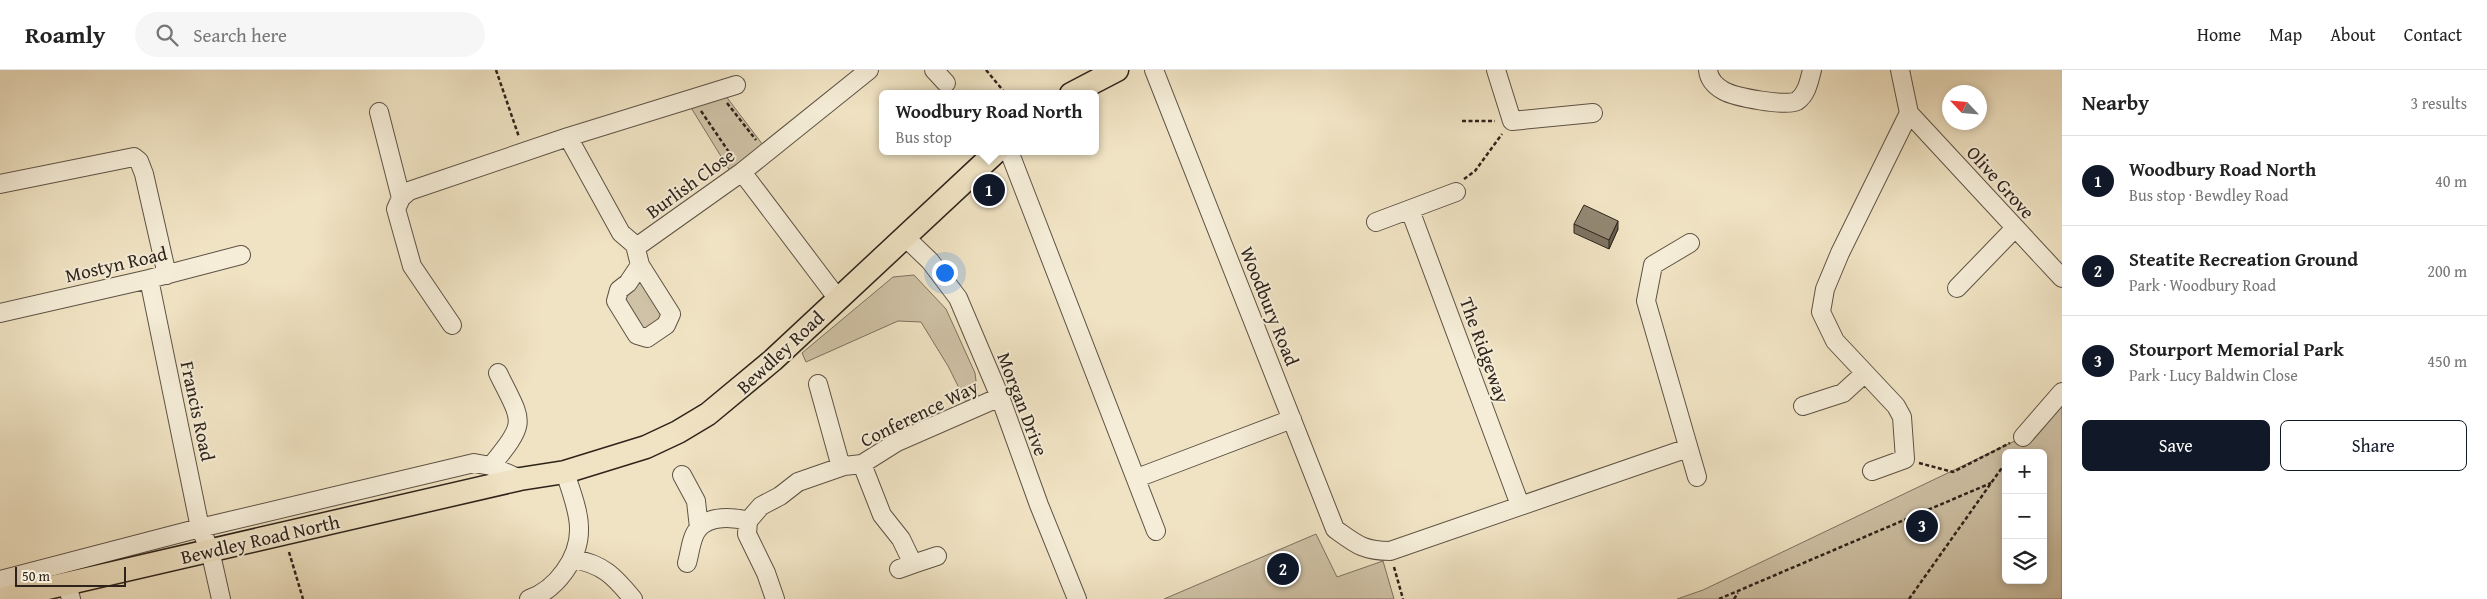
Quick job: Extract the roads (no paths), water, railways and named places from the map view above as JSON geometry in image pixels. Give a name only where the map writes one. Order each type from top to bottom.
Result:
[{"type":"main road","points":[[1079,90],[1117,70]]},
{"type":"main road","name":"Bewdley Road","points":[[520,479],[566,472],[646,447],[678,432],[708,414],[773,360],[993,155]]},
{"type":"main road","name":"Bewdley Road North","points":[[0,599],[69,591],[210,550],[520,479]]},
{"type":"street","name":"Burlish Close","points":[[635,245],[651,238],[742,172],[869,70]]},
{"type":"street","name":"Woodbury Road","points":[[1154,70],[1336,529],[1361,548],[1374,551],[1390,550],[1520,505]]},
{"type":"street","points":[[1496,70],[1512,121],[1592,113]]},
{"type":"street","points":[[1708,70],[1709,77],[1716,86],[1725,92],[1787,104],[1799,100],[1804,94],[1812,70]]},
{"type":"street","points":[[1872,471],[1905,459],[1902,417],[1896,406],[1835,340],[1821,312],[1825,289],[1840,253],[1909,113],[1900,70]]},
{"type":"street","points":[[452,325],[412,266],[396,209],[401,198],[409,191],[568,136],[736,85]]},
{"type":"street","points":[[379,112],[401,198]]},
{"type":"street","name":"Olive Grove","points":[[1909,113],[2014,229],[2062,278]]},
{"type":"street","points":[[568,136],[621,233],[635,245],[640,265],[671,314],[670,320],[666,325],[647,338],[637,335],[616,301],[616,295],[619,290],[628,283],[640,265]]},
{"type":"street","points":[[1011,155],[1156,531]]},
{"type":"street","points":[[0,184],[134,157],[139,162],[144,174],[167,274]]},
{"type":"street","points":[[742,172],[838,299]]},
{"type":"street","points":[[1376,222],[1456,192]]},
{"type":"street","name":"The Ridgeway","points":[[1410,210],[1520,505]]},
{"type":"street","points":[[1957,288],[2014,229]]},
{"type":"street","name":"Morgan Drive","points":[[906,238],[930,261],[958,298],[1000,397],[1039,504],[1078,599]]},
{"type":"street","points":[[1690,243],[1653,265],[1646,301],[1697,477]]},
{"type":"street","name":"Mostyn Road","points":[[0,313],[149,279],[241,255]]},
{"type":"street","name":"Francis Road","points":[[149,279],[200,528],[210,550],[221,599]]},
{"type":"street","points":[[628,283],[637,280],[651,283]]},
{"type":"street","points":[[492,466],[514,438],[519,427],[519,415],[498,373]]},
{"type":"street","points":[[1803,406],[1843,393],[1865,373]]},
{"type":"street","points":[[818,384],[841,467]]},
{"type":"street","points":[[2023,437],[2062,392]]},
{"type":"street","name":"Conference Way","points":[[748,521],[761,506],[780,496],[798,482],[841,467],[862,464],[897,442],[1000,397]]},
{"type":"street","points":[[1136,478],[1292,420]]},
{"type":"street","points":[[1520,505],[1688,448]]},
{"type":"street","points":[[0,580],[200,528],[474,463],[492,466],[520,479]]},
{"type":"street","points":[[862,464],[882,515],[901,539],[906,567],[937,556]]},
{"type":"street","points":[[529,599],[537,596],[553,584],[573,559],[580,528],[566,472]]},
{"type":"street","points":[[682,475],[696,501],[699,528],[687,563]]},
{"type":"street","points":[[699,528],[707,523],[730,516],[748,521],[747,534],[750,543],[766,573],[775,599]]},
{"type":"street","points":[[573,559],[599,566],[610,573],[633,599]]},
{"type":"place","name":"Woodbury Road North","points":[[989,190]]},
{"type":"place","name":"Stourport Memorial Park","points":[[1922,526]]},
{"type":"place","name":"Steatite Recreation Ground","points":[[1283,569]]}]
